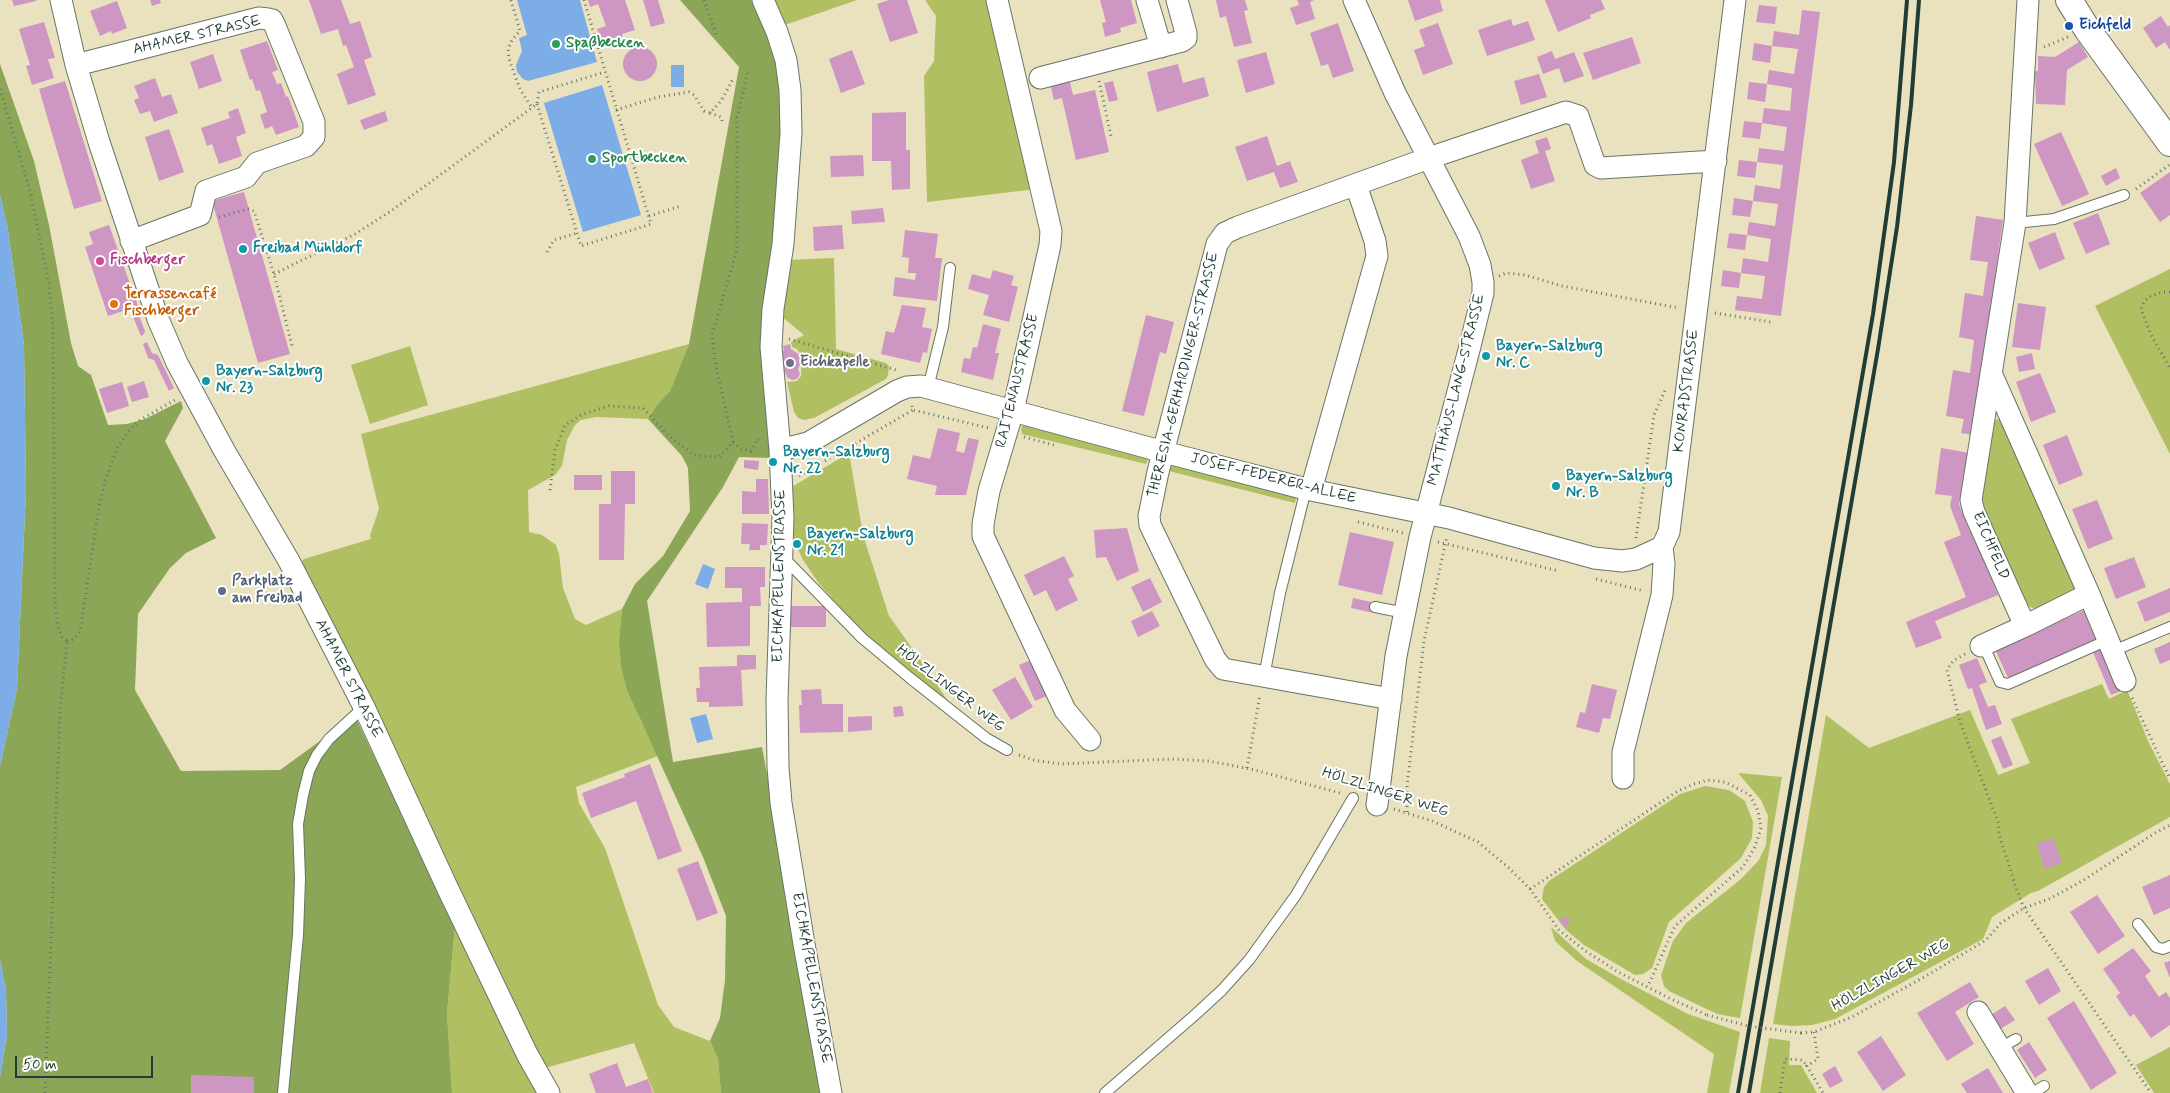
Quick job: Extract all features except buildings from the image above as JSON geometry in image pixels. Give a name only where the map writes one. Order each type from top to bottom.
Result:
[{"type":"street","name":"AHAMER STRASSE","points":[[61,0],[76,65],[131,241],[158,319],[192,392],[288,561],[364,707],[446,887],[527,1054],[548,1093]]},
{"type":"street","name":"EICHKAPELLENSTRASSE","points":[[762,0],[777,32],[786,60],[790,90],[791,133],[783,244],[773,309],[772,334],[772,376],[782,487],[777,737],[781,794],[804,944],[831,1093]]},
{"type":"street","name":"RAITENAUSTRASSE","points":[[997,0],[1052,231],[1013,411],[989,491],[983,524],[983,536],[1065,710],[1090,740]]},
{"type":"street","points":[[1147,0],[1161,47]]},
{"type":"street","points":[[1040,78],[1182,41],[1186,38],[1176,0]]},
{"type":"street","name":"MATTHÄUS-LANG-STRASSE","points":[[1354,0],[1394,92],[1469,236],[1484,282],[1470,346],[1426,514],[1405,613],[1377,805]]},
{"type":"street","name":"KONRADSTRASSE","points":[[1623,778],[1623,752],[1662,595],[1664,564],[1662,547],[1669,532],[1716,161],[1724,76],[1735,0]]},
{"type":"street","name":"EICHFELD","points":[[2025,626],[1974,512],[1971,500],[2015,223],[2028,0]]},
{"type":"street","points":[[2069,0],[2087,29],[2170,143]]},
{"type":"street","name":"AHAMER STRASSE","points":[[76,65],[260,18],[272,20],[314,122],[314,136],[306,146],[257,163],[246,176],[206,191],[201,212]]},
{"type":"street","name":"THERESIA-GERHARDINGER-STRASSE","points":[[1391,699],[1223,670],[1214,659],[1150,525],[1148,516],[1217,244],[1225,234],[1238,227],[1429,158],[1566,112],[1578,116],[1595,165],[1601,168],[1716,161]]},
{"type":"street","points":[[1308,490],[1377,256],[1375,241],[1356,185]]},
{"type":"street","points":[[131,241],[194,218],[201,212]]},
{"type":"street","points":[[1991,373],[2089,594],[2125,681]]},
{"type":"street","name":"JOSEF-FEDERER-ALLEE","points":[[918,387],[1308,490],[1449,518],[1594,558],[1622,561],[1636,559],[1662,547]]},
{"type":"street","points":[[780,457],[808,443],[850,417],[918,387]]},
{"type":"street","points":[[1982,645],[2089,594]]},
{"type":"street","points":[[1978,1012],[2008,1044],[2036,1090]]},
{"type":"lane","points":[[2015,223],[2054,219],[2124,195]]},
{"type":"lane","points":[[918,387],[943,327],[950,268]]},
{"type":"lane","points":[[1264,677],[1280,593],[1308,490]]},
{"type":"lane","name":"HÖLZLINGER WEG","points":[[782,557],[862,638],[986,738],[1007,750]]},
{"type":"lane","points":[[1375,607],[1405,613]]},
{"type":"lane","points":[[1982,645],[2000,682],[2008,684],[2110,646],[2170,627]]},
{"type":"lane","points":[[283,1093],[298,935],[300,879],[298,824],[303,794],[309,771],[317,755],[329,739],[364,707]]},
{"type":"lane","points":[[1105,1093],[1222,990],[1249,960],[1296,895],[1354,798]]},
{"type":"lane","points":[[2138,924],[2156,947],[2163,949],[2170,946]]},
{"type":"path","points":[[511,0],[520,31],[512,40],[508,50],[509,59],[520,89],[532,108]]},
{"type":"path","points":[[584,0],[651,224],[581,246],[537,104],[539,92],[605,72]]},
{"type":"path","points":[[704,0],[716,34]]},
{"type":"path","points":[[2025,58],[2040,48],[2087,29]]},
{"type":"path","points":[[1095,64],[1112,136]]},
{"type":"path","points":[[748,72],[737,117],[737,250],[712,335],[716,367],[732,442],[741,449],[751,451],[757,438],[763,440],[767,452],[780,457]]},
{"type":"path","points":[[710,113],[721,101],[733,79]]},
{"type":"path","points":[[0,89],[30,191],[49,284],[53,328],[55,606],[58,627],[62,637],[68,641]]},
{"type":"path","points":[[616,110],[658,97],[689,92],[694,95],[704,111],[721,117],[722,120]]},
{"type":"path","points":[[274,274],[355,234],[425,187],[537,104]]},
{"type":"path","points":[[2124,195],[2138,188],[2170,164]]},
{"type":"path","points":[[649,216],[681,206]]},
{"type":"path","points":[[201,212],[216,217],[248,209],[254,211],[274,274],[292,346]]},
{"type":"path","points":[[547,252],[554,240],[577,233]]},
{"type":"path","points":[[1484,282],[1506,273],[1525,275],[1562,286],[1771,322]]},
{"type":"path","points":[[2170,292],[2162,292],[2149,297],[2141,309],[2151,335],[2170,368]]},
{"type":"path","points":[[772,334],[905,372],[918,387]]},
{"type":"path","points":[[1633,542],[1637,536],[1654,415],[1668,382]]},
{"type":"path","points":[[68,641],[74,639],[80,632],[99,507],[105,481],[116,449],[127,433],[140,420],[168,403],[192,392]]},
{"type":"path","points":[[550,490],[555,450],[565,426],[583,414],[609,406],[643,408],[670,437],[694,455],[719,457],[732,442]]},
{"type":"path","points":[[782,487],[913,410]]},
{"type":"path","points":[[1407,812],[1408,786],[1424,641],[1449,518]]},
{"type":"path","points":[[45,1093],[60,712],[68,641]]},
{"type":"path","points":[[1982,645],[1953,661],[1947,670],[1960,722],[1998,822],[2002,843],[2016,888],[2024,908],[2151,1093]]},
{"type":"path","points":[[1247,768],[1264,677]]},
{"type":"path","points":[[2125,681],[2170,778]]},
{"type":"path","name":"HÖLZLINGER WEG","points":[[1007,750],[1033,760],[1060,764],[1172,759],[1209,761],[1247,768],[1354,798]]},
{"type":"path","points":[[1530,889],[1632,820],[1678,791],[1694,784],[1708,780],[1725,782],[1750,795],[1758,811],[1761,828],[1755,847],[1743,867],[1675,926],[1648,986]]},
{"type":"path","name":"HÖLZLINGER WEG","points":[[1377,805],[1407,812],[1478,842],[1530,889],[1559,930],[1618,972],[1670,999],[1708,1015],[1748,1026],[1801,1033],[1814,1032],[1852,1017],[1926,976],[1986,940],[2002,922],[2024,908],[2049,899],[2084,880],[2170,825]]},
{"type":"path","points":[[1807,1066],[1818,1058],[1814,1032]]},
{"type":"path","points":[[1780,1093],[1785,1059],[1802,1060],[1823,1093]]},
{"type":"green space","points":[[680,0],[751,0],[773,48],[782,105],[772,458],[739,457],[723,487],[647,601],[673,762],[762,747],[825,1093],[721,1093],[718,1059],[710,1041],[720,1018],[725,980],[726,916],[703,857],[627,690],[621,666],[619,641],[622,609],[635,584],[663,556],[690,511],[688,468],[682,456],[648,419],[657,405],[670,391],[689,344],[739,67]]},
{"type":"green space","points":[[770,0],[857,0],[782,26]]},
{"type":"green space","points":[[925,0],[1006,0],[1045,188],[927,202],[924,76],[934,61],[936,16]]},
{"type":"green space","points":[[0,64],[34,161],[49,225],[71,343],[78,366],[91,375],[108,425],[127,424],[145,419],[181,401],[183,408],[165,441],[216,538],[186,553],[170,568],[138,614],[135,690],[181,771],[280,770],[320,741],[352,710],[455,926],[447,1013],[452,1093],[0,1093],[0,1077],[7,1034],[6,991],[0,960],[0,766],[17,689],[26,490],[24,345],[8,230],[0,195]]},
{"type":"green space","points":[[834,258],[836,349],[886,363],[889,366],[888,375],[886,379],[814,418],[804,420],[798,418],[794,412],[787,382],[797,381],[801,376],[802,356],[797,349],[792,347],[791,342],[804,335],[781,316],[788,260]]},
{"type":"green space","points":[[2170,269],[2170,454],[2095,306]]},
{"type":"green space","points":[[689,344],[670,391],[657,405],[648,419],[596,417],[581,420],[575,425],[567,440],[562,466],[555,475],[528,490],[529,532],[542,535],[556,545],[559,554],[563,588],[575,619],[586,625],[622,609],[619,641],[640,719],[658,756],[576,787],[579,803],[605,848],[658,1005],[674,1027],[710,1041],[718,1059],[721,1093],[654,1093],[634,1043],[545,1068],[301,562],[304,559],[371,539],[370,535],[379,509],[361,434]]},
{"type":"green space","points":[[410,346],[428,405],[370,424],[351,365]]},
{"type":"green space","points":[[1995,420],[2004,420],[2077,587],[2073,594],[2035,609],[2024,604],[1984,509],[1982,498],[1991,428]]},
{"type":"green space","points":[[1028,423],[1146,453],[1148,460],[1146,464],[1022,434],[1021,429],[1023,425]]},
{"type":"green space","points":[[849,453],[863,535],[889,616],[952,707],[879,648],[849,617],[820,585],[803,560],[794,541],[790,523],[790,488]]},
{"type":"green space","points":[[1180,462],[1297,492],[1295,503],[1169,471],[1172,466]]},
{"type":"green space","points":[[2102,684],[2109,699],[2127,690],[2149,743],[2170,784],[2170,817],[2038,891],[2031,893],[1992,917],[1983,939],[1835,1019],[1812,1025],[1792,1026],[1773,1024],[1826,715],[1869,748],[1970,710],[1998,775],[2030,763],[2011,719]]},
{"type":"green space","points":[[1738,773],[1782,777],[1740,1018],[1717,1014],[1669,991],[1664,986],[1661,975],[1673,941],[1686,923],[1741,879],[1759,860],[1766,845],[1768,816],[1761,800]]},
{"type":"green space","points":[[1705,786],[1729,790],[1745,801],[1753,822],[1752,838],[1741,858],[1669,922],[1652,968],[1643,974],[1635,975],[1584,945],[1566,930],[1542,899],[1544,887],[1549,881],[1680,794]]},
{"type":"green space","points":[[455,926],[539,1093],[452,1093],[447,1013]]},
{"type":"green space","points":[[1551,927],[1586,959],[1619,978],[1688,1014],[1740,1032],[1729,1093],[1707,1093],[1714,1054],[1577,961],[1555,941]]},
{"type":"green space","points":[[1769,1038],[1790,1041],[1789,1065],[1801,1065],[1817,1093],[1760,1093]]},
{"type":"green space","points":[[2170,1047],[2170,1093],[2154,1093],[2136,1065]]},
{"type":"water","name":"Spaßbecken","points":[[517,0],[580,0],[597,62],[528,81],[523,79],[517,72],[516,65],[522,51],[519,38],[527,35]]},
{"type":"water","points":[[671,65],[684,65],[684,87],[671,87]]},
{"type":"water","name":"Sportbecken","points":[[602,85],[641,215],[583,232],[544,103]]},
{"type":"water","points":[[0,195],[8,230],[24,345],[26,490],[17,689],[0,766]]},
{"type":"water","points":[[703,564],[715,569],[708,589],[695,584]]},
{"type":"water","points":[[706,714],[713,739],[697,743],[690,718]]},
{"type":"water","points":[[0,960],[6,991],[7,1034],[0,1077]]},
{"type":"railway","points":[[1738,1093],[1873,314],[1894,162],[1907,0]]},
{"type":"railway","points":[[1749,1093],[1878,349],[1897,227],[1911,105],[1919,0]]},
{"type":"place","name":"Eichfeld","points":[[2069,26]]},
{"type":"place","name":"Spaßbecken","points":[[556,44]]},
{"type":"place","name":"Sportbecken","points":[[592,159]]},
{"type":"place","name":"Freibad Mühldorf","points":[[243,249]]},
{"type":"place","name":"Fischberger","points":[[100,261]]},
{"type":"place","name":"Terrassencafé Fischberger","points":[[114,304]]},
{"type":"place","name":"Bayern-Salzburg Nr. C","points":[[1486,356]]},
{"type":"place","name":"Eichkapelle","points":[[790,363]]},
{"type":"place","name":"Bayern-Salzburg Nr. 23","points":[[206,381]]},
{"type":"place","name":"Bayern-Salzburg Nr. 22","points":[[773,462]]},
{"type":"place","name":"Bayern-Salzburg Nr. B","points":[[1556,486]]},
{"type":"place","name":"Bayern-Salzburg Nr. 21","points":[[797,544]]},
{"type":"place","name":"Parkplatz am Freibad","points":[[222,591]]}]
